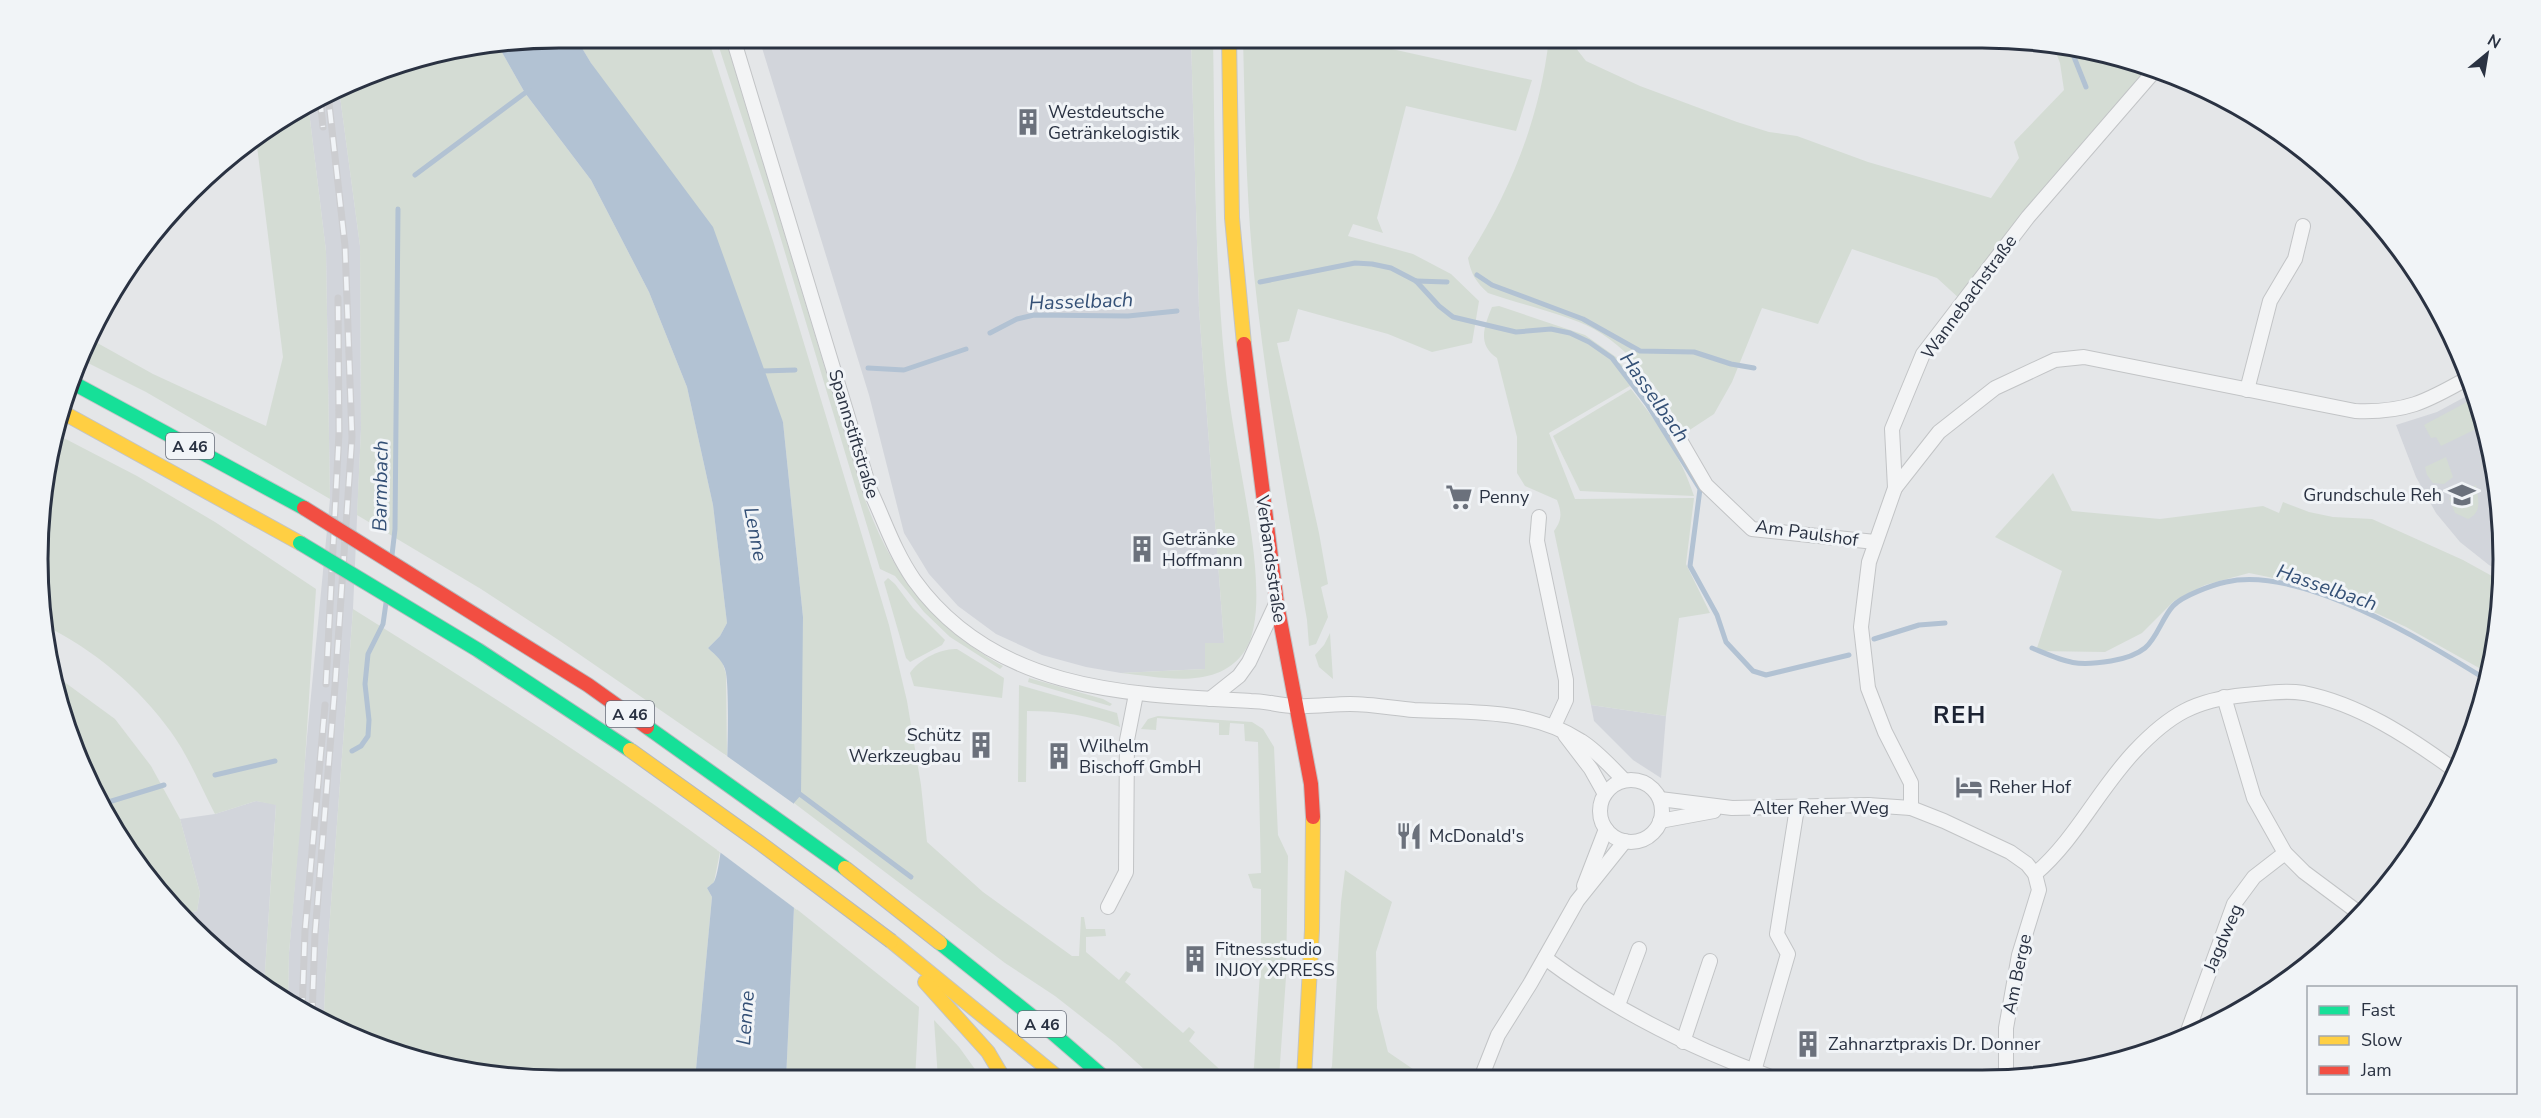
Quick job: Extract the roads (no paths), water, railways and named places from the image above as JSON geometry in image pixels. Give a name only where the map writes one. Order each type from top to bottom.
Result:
[{"type":"main road","name":"Verbandsstraße","points":[[1229,48],[1232,218],[1248,384],[1277,604],[1294,706],[1311,784],[1312,930],[1304,1070]]},
{"type":"main road","name":"A 46","points":[[78,386],[304,508],[588,685],[823,851],[1021,1007],[1095,1070]]},
{"type":"main road","name":"A 46","points":[[69,416],[300,543],[433,621],[538,688],[712,808],[891,941],[1049,1070]]},
{"type":"main road","points":[[891,941],[936,996],[988,1052],[999,1070]]},
{"type":"street","name":"Spannstiftstraße","points":[[736,48],[870,490],[891,544],[915,581],[948,618],[981,644],[1017,664],[1047,675],[1087,686],[1136,694],[1261,701],[1294,706]]},
{"type":"street","name":"Wannebachstraße","points":[[1911,808],[1911,783],[1885,732],[1868,688],[1861,627],[1864,590],[1875,542],[1895,488],[1892,429],[1923,354],[2028,217],[2150,76]]},
{"type":"street","points":[[2247,390],[2270,301],[2295,259],[2303,226]]},
{"type":"street","points":[[1895,488],[1939,432],[1976,402],[1995,388],[2055,360],[2084,357],[2355,411],[2384,412],[2410,407],[2461,382]]},
{"type":"street","name":"Am Paulshof","points":[[1677,435],[1706,485],[1752,529],[1875,542]]},
{"type":"street","points":[[1539,518],[1537,541],[1566,680],[1566,700],[1558,729]]},
{"type":"street","points":[[1210,699],[1239,676],[1249,662],[1277,604]]},
{"type":"street","points":[[2035,874],[2064,846],[2108,784],[2135,751],[2178,713],[2204,701],[2284,692],[2303,693],[2326,699],[2383,723],[2411,739],[2449,766]]},
{"type":"street","points":[[1108,907],[1126,872],[1127,740],[1136,694]]},
{"type":"street","points":[[2224,698],[2254,798],[2285,853],[2304,872],[2354,909]]},
{"type":"street","points":[[1294,706],[1352,704],[1498,714],[1536,719],[1581,741],[1624,780]]},
{"type":"street","points":[[1558,729],[1592,769],[1605,794]]},
{"type":"street","points":[[1624,780],[1646,783],[1660,799],[1660,821],[1655,830],[1636,841],[1625,841],[1614,837],[1600,818],[1600,805],[1605,794],[1613,785],[1624,780]]},
{"type":"street","name":"Alter Reher Weg","points":[[1660,799],[1732,808],[1868,805],[1911,808],[2010,852],[2027,864],[2035,874]]},
{"type":"street","name":"Alter Reher Weg","points":[[1660,821],[1732,808]]},
{"type":"street","points":[[1754,1070],[1788,954],[1777,934],[1797,808]]},
{"type":"street","points":[[1485,1070],[1498,1035],[1577,901],[1606,829]]},
{"type":"street","points":[[1577,901],[1625,841]]},
{"type":"street","name":"Jagdweg","points":[[2190,1025],[2234,904],[2254,877],[2285,853]]},
{"type":"street","name":"Am Berge","points":[[2006,1069],[2006,1028],[2019,955],[2039,890],[2035,874]]},
{"type":"street","points":[[1617,1005],[1639,949]]},
{"type":"street","points":[[1545,958],[1567,975],[1683,1042],[1752,1070]]},
{"type":"street","points":[[1683,1042],[1710,961]]},
{"type":"water","name":"Lenne","points":[[582,48],[713,227],[783,422],[803,617],[801,795],[794,803],[794,907],[786,1070],[696,1070],[712,897],[707,888],[714,882],[722,844],[728,746],[726,673],[722,662],[708,648],[720,636],[727,623],[713,505],[687,387],[649,292],[591,180],[525,93],[501,51]]},
{"type":"waterway","points":[[2074,57],[2086,87]]},
{"type":"waterway","name":"Barmbach","points":[[415,175],[529,90]]},
{"type":"waterway","name":"Barmbach","points":[[392,555],[395,529],[398,209]]},
{"type":"waterway","name":"Hasselbach","points":[[1260,282],[1355,263],[1372,264],[1391,268],[1416,281],[1439,306],[1453,317],[1516,332],[1551,329],[1570,333],[1589,342],[1612,358],[1647,404],[1700,489],[1690,566],[1717,615],[1726,642],[1753,671],[1766,675],[1849,655]]},
{"type":"waterway","points":[[1477,275],[1492,285],[1583,319],[1640,351],[1694,352],[1731,364],[1754,368]]},
{"type":"waterway","points":[[1416,281],[1447,282]]},
{"type":"waterway","name":"Hasselbach","points":[[990,333],[1017,319],[1034,315],[1128,316],[1177,311]]},
{"type":"waterway","name":"Hasselbach","points":[[868,368],[904,370],[966,349]]},
{"type":"waterway","name":"Hasselbach","points":[[761,371],[795,370]]},
{"type":"waterway","name":"Hasselbach","points":[[2032,648],[2062,660],[2079,663],[2098,663],[2124,658],[2137,653],[2149,644],[2169,611],[2183,598],[2220,583],[2256,580],[2290,585],[2325,595],[2361,610],[2397,627],[2479,675]]},
{"type":"waterway","name":"Barmbach","points":[[352,751],[361,746],[368,736],[369,720],[365,684],[368,654],[383,624],[386,603]]},
{"type":"waterway","name":"Hasselbach","points":[[1874,639],[1919,625],[1945,623]]},
{"type":"waterway","name":"Barmbach","points":[[215,775],[275,761]]},
{"type":"waterway","name":"Barmbach","points":[[110,802],[164,785]]},
{"type":"waterway","points":[[797,792],[911,877]]},
{"type":"railway","points":[[312,1007],[315,934],[352,437],[345,246],[329,103]]},
{"type":"railway","points":[[321,107],[323,127]]},
{"type":"railway","points":[[326,684],[339,433],[338,298]]},
{"type":"railway","points":[[302,1002],[305,931],[325,705]]},
{"type":"place","name":"Westdeutsche Getränkelogistik","points":[[1028,122]]},
{"type":"place","name":"Grundschule Reh","points":[[2462,495]]},
{"type":"place","name":"Penny","points":[[1459,497]]},
{"type":"place","name":"Getränke Hoffmann","points":[[1142,549]]},
{"type":"place","name":"Schütz Werkzeugbau","points":[[981,745]]},
{"type":"place","name":"Wilhelm Bischoff GmbH","points":[[1059,756]]},
{"type":"place","name":"Reher Hof","points":[[1969,787]]},
{"type":"place","name":"McDonald's","points":[[1409,836]]},
{"type":"place","name":"Fitnessstudio INJOY XPRESS","points":[[1195,959]]},
{"type":"place","name":"Zahnarztpraxis Dr. Donner","points":[[1808,1044]]},
{"type":"district","name":"REH","points":[[1960,715]]}]
